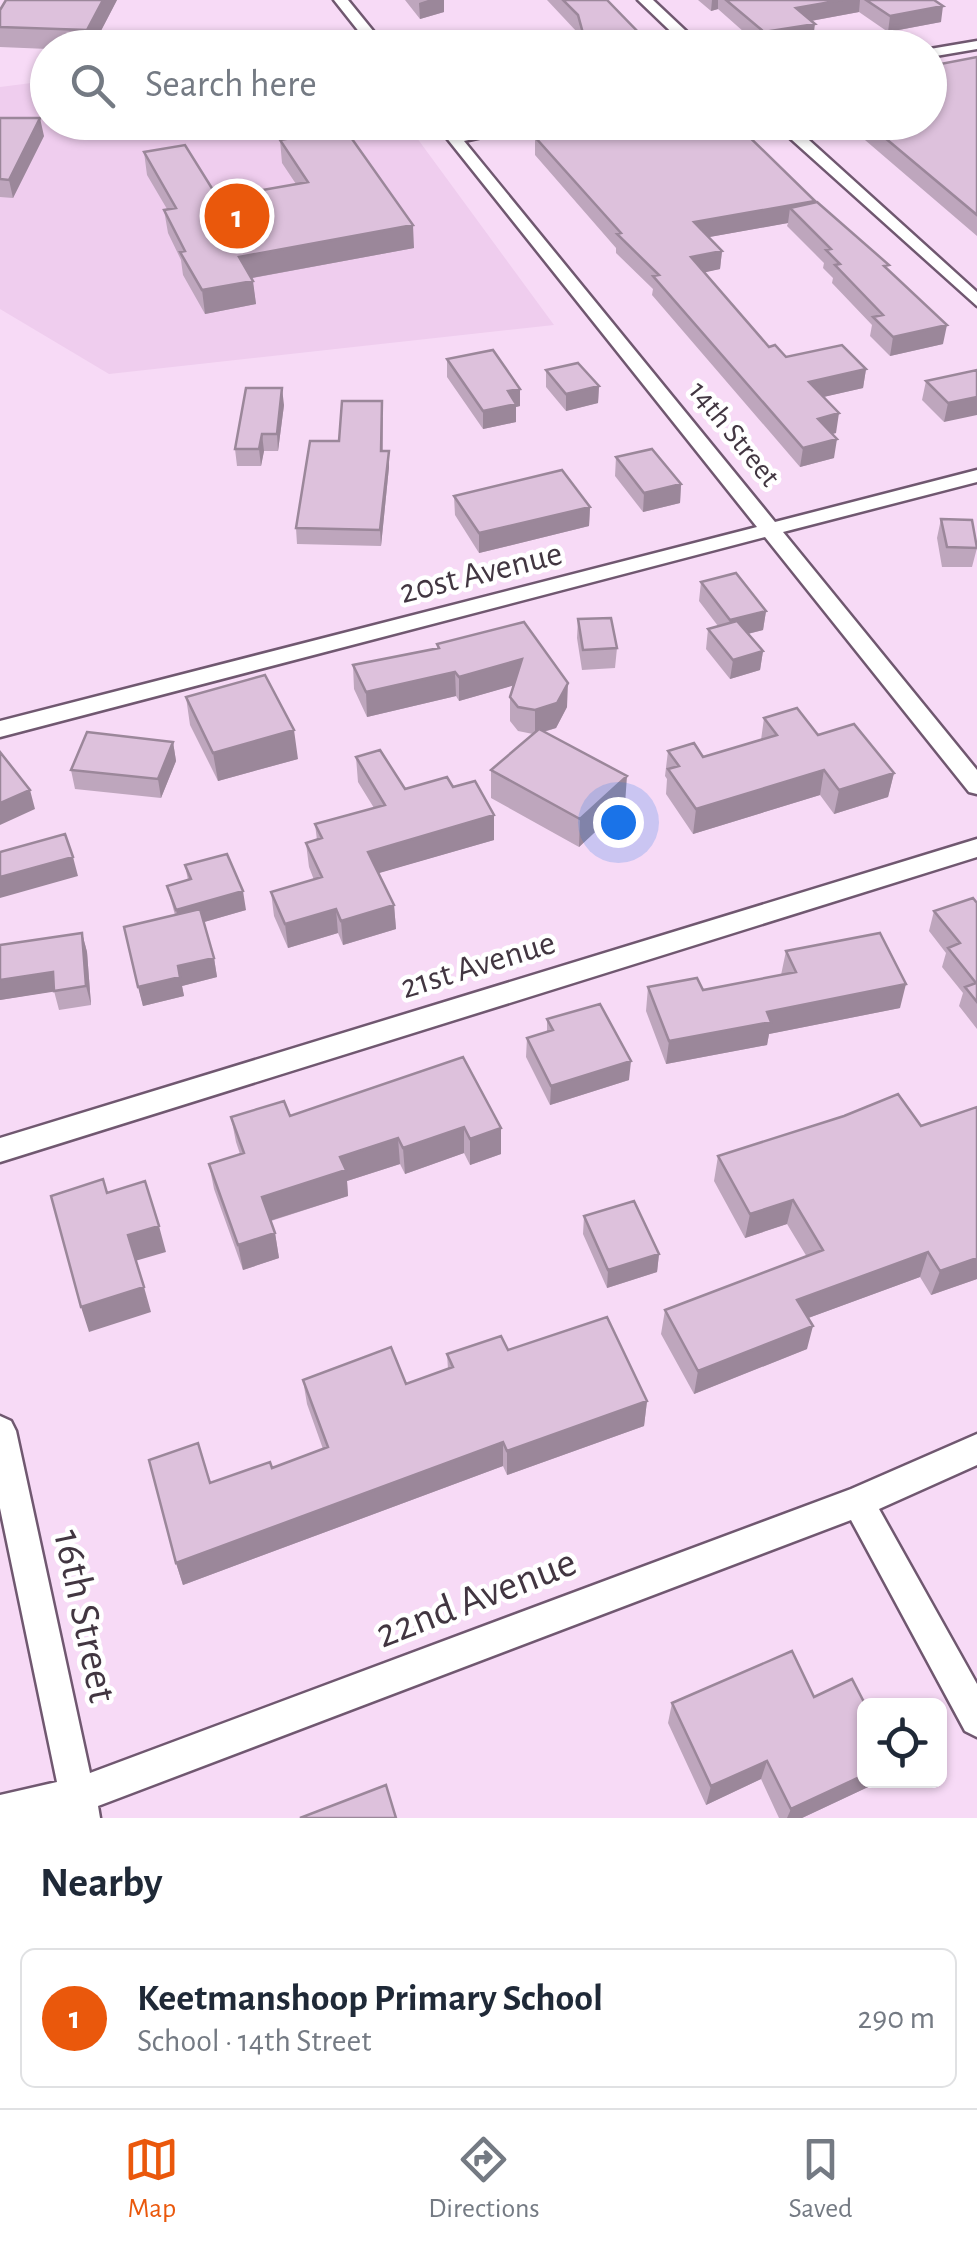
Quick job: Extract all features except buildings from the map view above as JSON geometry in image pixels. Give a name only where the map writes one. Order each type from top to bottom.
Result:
[{"type":"street","points":[[341,0],[365,30]]},
{"type":"street","points":[[645,0],[678,30]]},
{"type":"street","points":[[947,50],[977,44]]},
{"type":"street","name":"14th Street","points":[[455,140],[775,531],[977,786]]},
{"type":"street","points":[[799,140],[977,301]]},
{"type":"street","name":"20st Avenue","points":[[0,728],[977,476]]},
{"type":"street","name":"21st Avenue","points":[[0,1150],[977,848]]},
{"type":"street","name":"16th Street","points":[[0,1432],[80,1807]]},
{"type":"street","name":"22nd Avenue","points":[[0,1813],[80,1807],[858,1502],[977,1449]]},
{"type":"street","points":[[858,1502],[977,1719]]},
{"type":"shaded area","points":[[30,83],[30,140],[418,140],[554,325],[109,374],[0,309],[0,87]]},
{"type":"place","name":"Keetmanshoop Primary School","points":[[237,216]]}]
